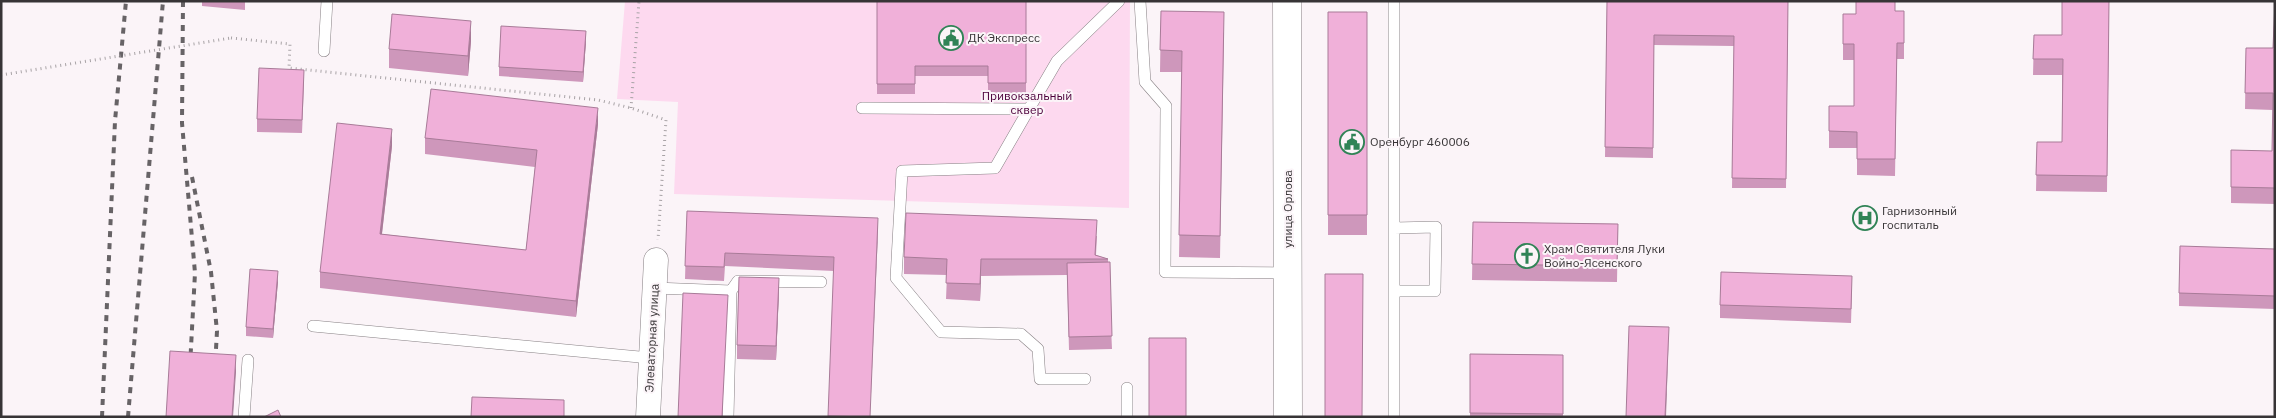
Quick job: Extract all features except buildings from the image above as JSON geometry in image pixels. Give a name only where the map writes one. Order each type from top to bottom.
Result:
[{"type":"street","name":"улица Орлова","points":[[1287,1],[1288,417]]},
{"type":"street","name":"Элеваторная улица","points":[[648,417],[656,260]]},
{"type":"lane","points":[[324,51],[327,1]]},
{"type":"lane","points":[[1085,379],[1040,379],[1038,349],[1021,334],[941,332],[896,278],[902,172],[995,168],[1057,61],[1119,1]]},
{"type":"lane","points":[[1140,1],[1145,82],[1166,106],[1165,272],[1288,274]]},
{"type":"lane","points":[[1394,1],[1394,417]]},
{"type":"lane","points":[[862,108],[1029,108]]},
{"type":"lane","points":[[1394,228],[1436,227],[1435,291],[1394,291]]},
{"type":"lane","points":[[728,417],[731,291],[738,282],[821,282]]},
{"type":"lane","points":[[655,288],[731,291]]},
{"type":"lane","points":[[313,326],[650,358]]},
{"type":"lane","points":[[244,417],[248,360]]},
{"type":"lane","points":[[1127,388],[1127,417]]},
{"type":"path","points":[[631,108],[639,1]]},
{"type":"path","points":[[1,75],[231,38],[290,44],[289,68],[598,100],[631,108],[666,120],[656,260]]},
{"type":"green space","name":"Привокзальный сквер","points":[[625,1],[1130,1],[1129,208],[674,194],[678,102],[617,99]]},
{"type":"railway","points":[[102,417],[115,121],[126,1]]},
{"type":"railway","points":[[128,417],[163,1]]},
{"type":"railway","points":[[183,1],[182,123],[195,273],[190,366]]},
{"type":"railway","points":[[192,177],[211,272],[217,331],[215,367]]},
{"type":"place","name":"ДК Экспресс","points":[[951,38]]},
{"type":"place","name":"Оренбург 460006","points":[[1352,142]]},
{"type":"place","name":"Гарнизонный госпиталь","points":[[1865,218]]},
{"type":"place","name":"Храм Святителя Луки Войно-Ясенского","points":[[1527,256]]}]
